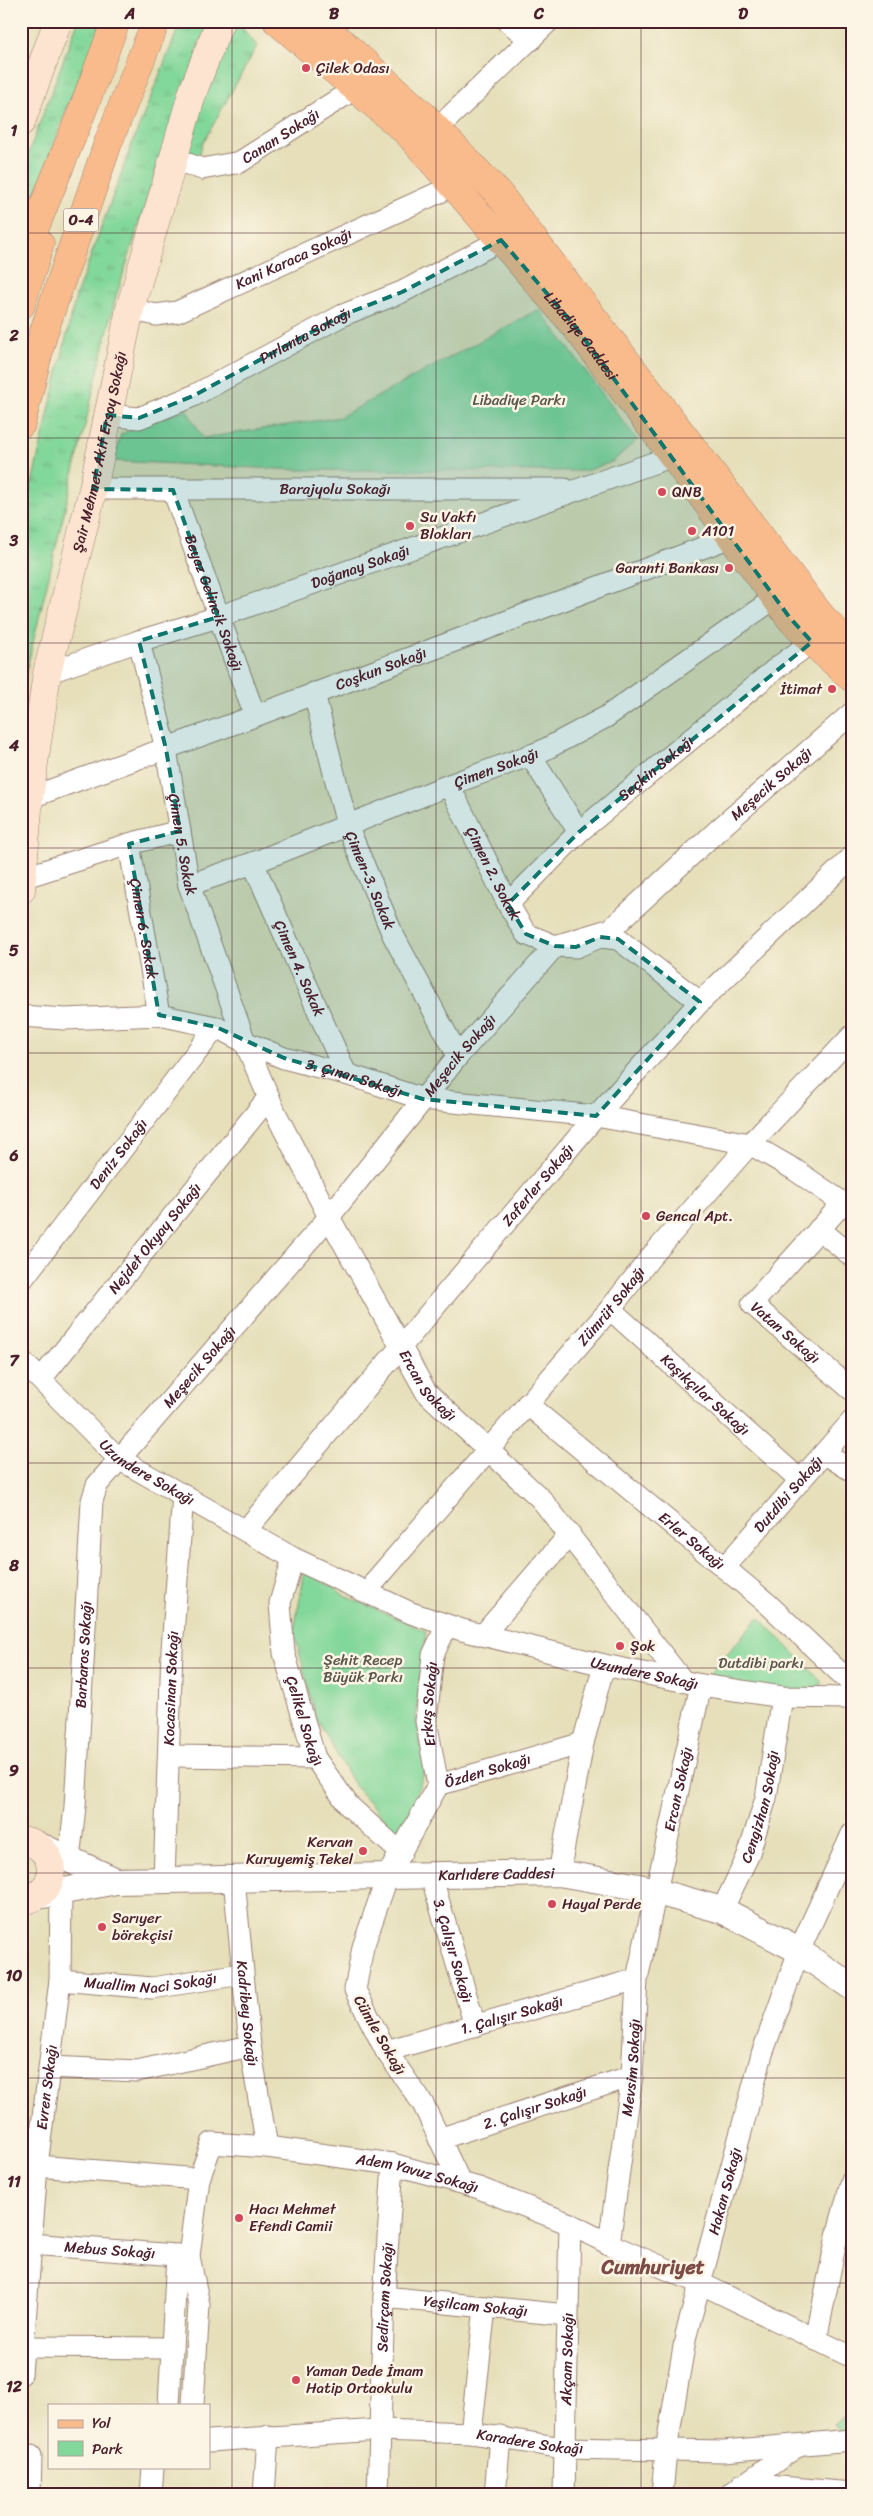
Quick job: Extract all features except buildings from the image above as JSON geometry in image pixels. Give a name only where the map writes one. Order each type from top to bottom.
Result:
[{"type":"main road","points":[[21,122],[58,21]]},
{"type":"main road","name":"O-4","points":[[21,305],[83,109],[116,21]]},
{"type":"main road","name":"O-4","points":[[21,424],[43,334],[108,143],[156,21]]},
{"type":"main road","name":"Şair Mehmet Akif Ersoy Sokağı","points":[[21,890],[29,798],[46,673],[93,489],[106,415],[130,309],[192,94],[220,21]]},
{"type":"main road","name":"Libadiye Caddesi","points":[[277,21],[408,132],[575,326],[673,456],[775,598],[812,642],[852,678]]},
{"type":"main road","name":"Libadiye Caddesi","points":[[320,23],[437,129],[498,193],[821,616],[852,648]]},
{"type":"main road","points":[[21,262],[83,109]]},
{"type":"main road","points":[[28,1839],[50,1862],[52,1871],[50,1881],[34,1900]]},
{"type":"street","points":[[507,21],[530,40]]},
{"type":"street","points":[[437,129],[549,21]]},
{"type":"street","name":"Canan Sokağı","points":[[175,153],[185,163],[202,169],[240,162],[356,88]]},
{"type":"street","name":"Kani Karaca Sokağı","points":[[130,309],[156,315],[177,312],[453,186]]},
{"type":"street","name":"Pırlanta Sokağı","points":[[106,415],[139,418],[192,396],[343,315],[402,292],[501,240]]},
{"type":"street","name":"Doğanay Sokağı","points":[[46,673],[139,640],[218,617],[673,456]]},
{"type":"street","name":"Barajyolu Sokağı","points":[[93,489],[579,489]]},
{"type":"street","name":"Beyaz Gelincik Sokağı","points":[[173,490],[255,716]]},
{"type":"street","name":"Coşkun Sokağı","points":[[29,798],[255,716],[731,537]]},
{"type":"street","name":"Çimen Sokağı","points":[[189,885],[253,863],[448,785],[530,755],[606,718],[775,598]]},
{"type":"street","name":"Çimen 5. Sokak","points":[[139,640],[166,749],[189,885],[244,1042]]},
{"type":"street","name":"Seçkin Sokağı","points":[[508,904],[579,832],[779,666],[812,642]]},
{"type":"street","name":"Çimen-3. Sokak","points":[[314,693],[347,826],[393,935],[458,1056]]},
{"type":"street","name":"Meşecik Sokağı","points":[[119,1459],[329,1217],[458,1056],[555,946],[611,929],[718,830],[852,713]]},
{"type":"street","points":[[530,755],[579,832]]},
{"type":"street","name":"Çimen 2. Sokak","points":[[448,785],[508,904],[526,934],[555,946]]},
{"type":"street","points":[[22,878],[130,844],[180,831]]},
{"type":"street","name":"Çimen 6. Sokak","points":[[130,844],[159,1015]]},
{"type":"street","name":"Zaferler Sokağı","points":[[246,1530],[402,1348],[596,1116],[700,1002],[852,857]]},
{"type":"street","name":"Çimen 4. Sokak","points":[[253,863],[346,1074]]},
{"type":"street","points":[[555,946],[576,947],[600,937],[618,939],[700,1002]]},
{"type":"street","name":"3. Çınar Sokağı","points":[[21,1016],[66,1019],[159,1015],[216,1028],[244,1042],[284,1058],[346,1074],[424,1098],[596,1116],[750,1144],[795,1170],[847,1205]]},
{"type":"street","name":"Deniz Sokağı","points":[[21,1281],[216,1028]]},
{"type":"street","name":"Zümrüt Sokağı","points":[[376,1580],[610,1309],[650,1258],[750,1144],[852,1036]]},
{"type":"street","name":"Ercan Sokağı","points":[[244,1042],[275,1112],[329,1217],[426,1392],[541,1499],[691,1683],[657,1893]]},
{"type":"street","name":"Nejdet Okyay Sokağı","points":[[41,1379],[269,1097]]},
{"type":"street","name":"Vatan Sokağı","points":[[847,1205],[819,1229],[752,1304],[852,1390]]},
{"type":"street","points":[[819,1229],[852,1256]]},
{"type":"street","name":"Kaşıkçılar Sokağı","points":[[610,1309],[800,1480]]},
{"type":"street","name":"Uzundere Sokağı","points":[[21,1360],[119,1459],[293,1558],[412,1613],[483,1635],[604,1665],[691,1683],[782,1697],[850,1694]]},
{"type":"street","name":"Erler Sokağı","points":[[527,1404],[768,1604],[850,1694]]},
{"type":"street","name":"Dutdibi Sokağı","points":[[724,1568],[852,1421]]},
{"type":"street","points":[[824,1453],[852,1471]]},
{"type":"street","name":"Barbaros Sokağı","points":[[69,1859],[75,1807],[92,1501],[96,1485],[119,1459]]},
{"type":"street","name":"Kocasinan Sokağı","points":[[164,1880],[170,1756],[172,1650],[183,1494]]},
{"type":"street","points":[[483,1635],[570,1534]]},
{"type":"street","name":"Uzundere Sokağı","points":[[293,1558],[376,1580],[447,1625]]},
{"type":"street","name":"Çelikel Sokağı","points":[[293,1558],[280,1603],[284,1653],[315,1758],[349,1806],[401,1853]]},
{"type":"street","name":"Erkuş Sokağı","points":[[438,1785],[426,1721],[433,1655],[447,1625]]},
{"type":"street","points":[[559,1872],[583,1743],[604,1665]]},
{"type":"street","name":"Cengizhan Sokağı","points":[[722,1910],[748,1856],[766,1798],[782,1697]]},
{"type":"street","name":"Özden Sokağı","points":[[401,1853],[438,1785],[583,1743]]},
{"type":"street","points":[[170,1756],[315,1758]]},
{"type":"street","name":"Hakan Sokağı","points":[[662,2495],[666,2450],[686,2335],[762,2054],[800,1952],[852,1834]]},
{"type":"street","name":"Karlıdere Caddesi","points":[[28,1839],[116,1881]]},
{"type":"street","name":"Cümle Sokağı","points":[[401,1853],[388,1875],[363,1947],[355,1990],[386,2051],[423,2104],[460,2182]]},
{"type":"street","name":"Karlıdere Caddesi","points":[[34,1900],[116,1881],[559,1872],[639,1887],[722,1910],[800,1952],[852,1987]]},
{"type":"street","name":"3. Çalışır Sokağı","points":[[431,1875],[475,2026]]},
{"type":"street","name":"Kadribey Sokağı","points":[[234,1879],[250,2046],[267,2147]]},
{"type":"street","name":"Mevsim Sokağı","points":[[609,2244],[632,2076],[637,1979],[657,1893]]},
{"type":"street","name":"Evren Sokağı","points":[[21,2374],[37,2166],[60,1980],[34,1900]]},
{"type":"street","name":"Muallim Naci Sokağı","points":[[60,1980],[152,1988],[242,1974]]},
{"type":"street","name":"1. Çalışır Sokağı","points":[[386,2051],[637,1979]]},
{"type":"street","points":[[50,2067],[137,2072],[250,2046]]},
{"type":"street","name":"2. Çalışır Sokağı","points":[[439,2139],[632,2076]]},
{"type":"street","name":"Adem Yavuz Sokağı","points":[[169,2404],[172,2348],[183,2255],[199,2178],[212,2143],[267,2147],[393,2164],[460,2182],[570,2224],[852,2357]]},
{"type":"street","name":"Sedirçam Sokağı","points":[[378,2495],[384,2297],[393,2164]]},
{"type":"street","points":[[37,2166],[199,2178]]},
{"type":"street","points":[[816,2340],[837,2236],[852,2180]]},
{"type":"street","name":"Akçam Sokağı","points":[[564,2495],[563,2448],[570,2224]]},
{"type":"street","name":"Mebus Sokağı","points":[[30,2244],[183,2255]]},
{"type":"street","name":"Adem Yavuz Sokağı","points":[[183,2255],[199,2305],[193,2404]]},
{"type":"street","name":"Yeşilcam Sokağı","points":[[384,2297],[567,2315]]},
{"type":"street","points":[[471,2433],[485,2307]]},
{"type":"street","points":[[24,2347],[172,2348]]},
{"type":"street","name":"Karadere Sokağı","points":[[210,2441],[379,2430],[471,2433],[500,2436],[563,2448],[724,2451],[852,2440]]},
{"type":"street","points":[[264,2495],[268,2436]]},
{"type":"street","points":[[495,2495],[500,2436]]},
{"type":"street","points":[[736,2490],[796,2446]]},
{"type":"street","points":[[30,2495],[34,2455]]},
{"type":"street","points":[[151,2495],[153,2468]]},
{"type":"street","points":[[736,2490],[852,2493]]},
{"type":"highlighted area","points":[[501,240],[575,326],[790,618],[812,642],[579,832],[508,904],[526,934],[555,946],[576,947],[600,937],[618,939],[700,1002],[596,1116],[423,1099],[284,1058],[216,1027],[159,1015],[129,844],[180,831],[166,749],[139,641],[218,617],[173,490],[93,489],[107,415],[139,418],[193,396],[343,315],[402,292]]},
{"type":"green space","points":[[78,21],[103,21],[66,110],[21,237],[21,173]]},
{"type":"green space","points":[[181,21],[210,21],[162,153],[115,300],[26,672],[21,707],[21,529],[76,296],[132,144]]},
{"type":"green space","points":[[238,23],[257,46],[203,143],[196,164],[187,151],[203,98]]},
{"type":"green space","name":"Libadiye Parkı","points":[[539,309],[637,440],[612,462],[585,471],[299,470],[114,461],[121,434],[186,409],[203,438],[340,417]]},
{"type":"green space","name":"Şehit Recep Büyük Parkı","points":[[305,1570],[346,1596],[426,1631],[416,1716],[425,1771],[400,1837],[354,1785],[315,1716],[294,1631]]},
{"type":"green space","name":"Dutdibi parkı","points":[[759,1617],[821,1681],[822,1697],[704,1680]]},
{"type":"green space","points":[[852,2410],[852,2430],[841,2432],[834,2424]]},
{"type":"place","name":"Çilek Odası","points":[[306,68]]},
{"type":"place","name":"QNB","points":[[662,492]]},
{"type":"place","name":"Su Vakfı Blokları","points":[[410,526]]},
{"type":"place","name":"A101","points":[[692,531]]},
{"type":"place","name":"Garanti Bankası","points":[[729,568]]},
{"type":"place","name":"İtimat","points":[[832,689]]},
{"type":"place","name":"Gencal Apt.","points":[[646,1216]]},
{"type":"place","name":"Şok","points":[[620,1646]]},
{"type":"place","name":"Kervan Kuruyemiş Tekel","points":[[363,1851]]},
{"type":"place","name":"Hayal Perde","points":[[552,1904]]},
{"type":"place","name":"Sarıyer börekçisi","points":[[102,1927]]},
{"type":"place","name":"Hacı Mehmet Efendi Camii","points":[[239,2218]]},
{"type":"place","name":"Yaman Dede İmam Hatip Ortaokulu","points":[[296,2380]]},
{"type":"district","name":"Cumhuriyet","points":[[653,2267]]}]
